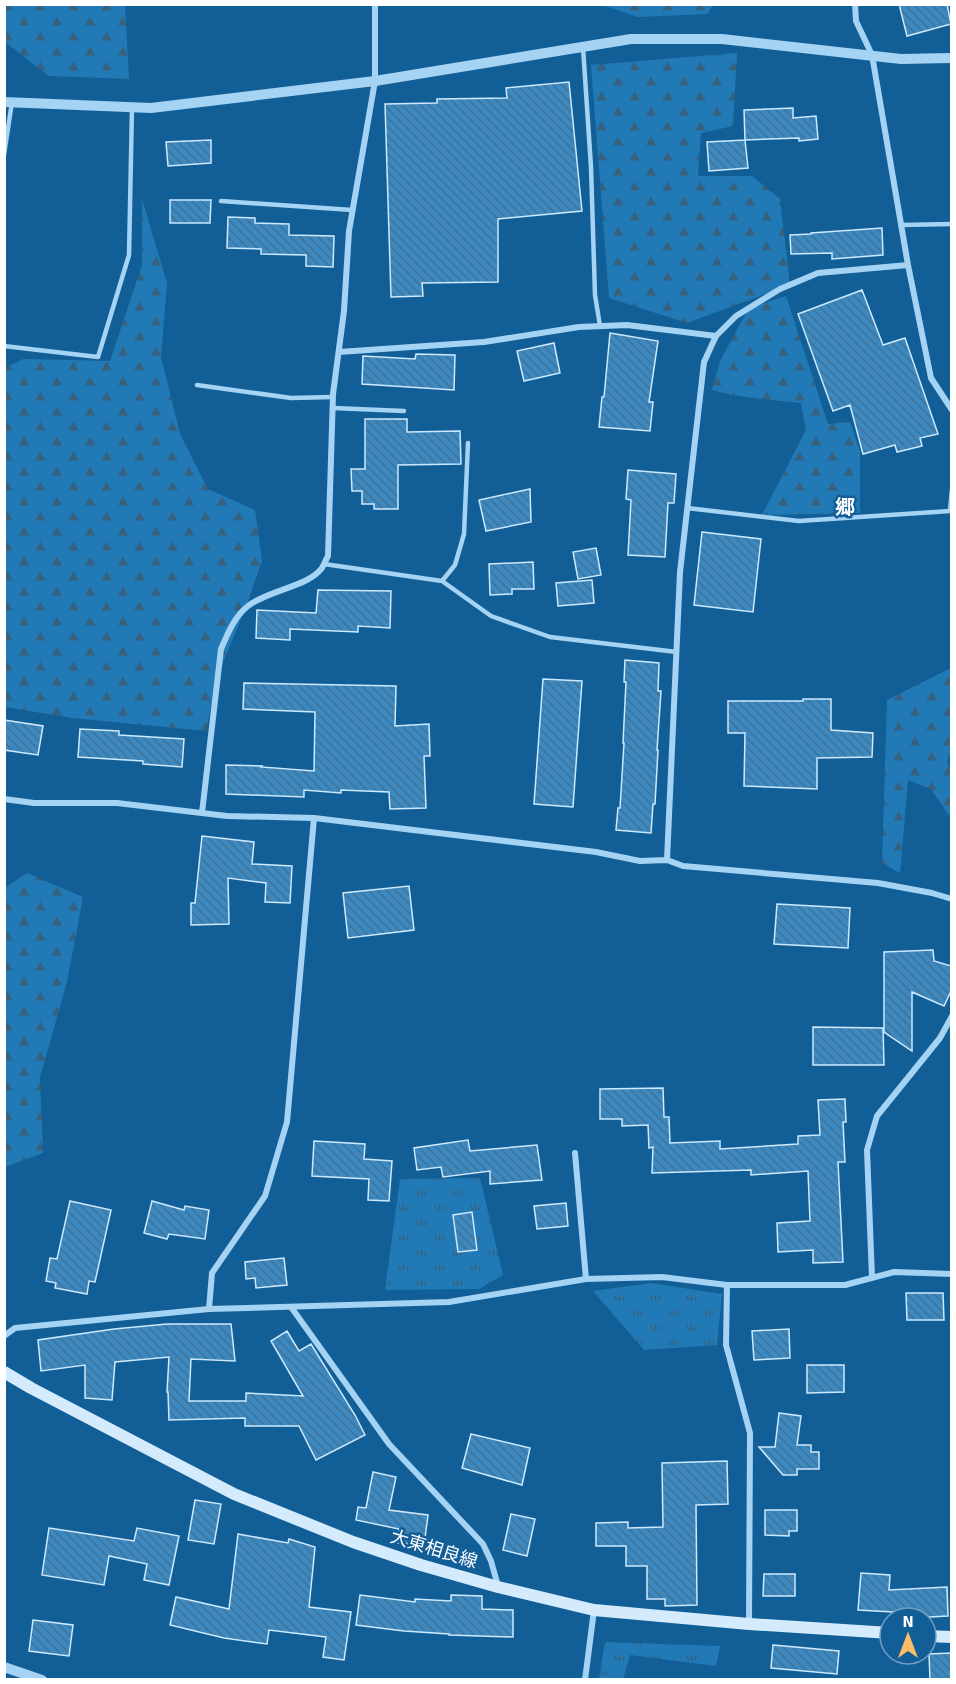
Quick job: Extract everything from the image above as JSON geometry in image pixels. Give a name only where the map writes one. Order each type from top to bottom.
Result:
[{"type":"main road","name":"大東相良線","points":[[4,1372],[234,1494],[353,1542],[421,1565],[498,1587],[594,1610],[749,1624],[878,1632]]},
{"type":"street","points":[[202,813],[221,649],[232,624],[246,607],[261,597],[309,579],[322,568],[328,556],[333,397],[344,311],[349,231],[375,81],[375,4]]},
{"type":"street","points":[[855,4],[856,21],[872,55],[908,265],[931,378],[951,410]]},
{"type":"street","points":[[8,102],[151,108],[375,81],[631,39],[722,39],[901,59],[951,58]]},
{"type":"street","points":[[667,860],[680,572],[704,362],[716,336],[736,316],[780,289],[818,273],[908,265]]},
{"type":"street","points":[[339,352],[483,342],[579,327],[600,326],[627,325],[716,336]]},
{"type":"street","points":[[4,798],[34,802],[117,803],[227,816],[314,819],[596,852],[640,861],[667,860],[682,866],[878,883],[951,899]]},
{"type":"street","points":[[209,1309],[212,1274],[265,1196],[287,1122],[314,819]]},
{"type":"street","points":[[872,1278],[867,1150],[877,1116],[940,1038],[951,1016]]},
{"type":"street","points":[[575,1153],[586,1279]]},
{"type":"street","points":[[4,1336],[15,1328],[209,1309],[449,1302],[586,1279],[662,1277],[727,1285],[845,1285],[894,1272],[951,1274]]},
{"type":"street","points":[[727,1285],[726,1345],[750,1433],[749,1624]]},
{"type":"street","points":[[291,1307],[390,1444],[483,1544],[491,1561],[498,1587]]},
{"type":"street","points":[[585,1680],[594,1610]]},
{"type":"street","points":[[4,1667],[42,1680]]},
{"type":"lane","points":[[583,47],[596,295],[600,326]]},
{"type":"lane","points":[[4,155],[8,102]]},
{"type":"lane","points":[[4,346],[98,357],[129,255],[132,107]]},
{"type":"lane","points":[[221,201],[352,210]]},
{"type":"lane","points":[[902,225],[951,224]]},
{"type":"lane","points":[[197,385],[291,398],[333,397]]},
{"type":"lane","points":[[333,408],[404,411]]},
{"type":"lane","points":[[442,581],[455,566],[464,534],[468,443]]},
{"type":"lane","points":[[687,508],[799,521],[950,511],[951,489]]},
{"type":"lane","points":[[324,564],[442,581],[491,616],[550,637],[677,652]]},
{"type":"green space","points":[[4,5],[125,5],[129,79],[49,76],[5,42]]},
{"type":"green space","points":[[602,5],[713,5],[707,14],[638,17]]},
{"type":"green space","points":[[737,53],[733,126],[701,133],[698,176],[752,176],[780,199],[790,285],[687,323],[609,298],[591,65]]},
{"type":"green space","points":[[142,199],[167,283],[161,357],[180,434],[208,489],[255,510],[262,561],[217,677],[206,731],[72,718],[5,707],[5,368],[23,359],[110,361],[142,265]]},
{"type":"green space","points":[[786,296],[828,424],[850,422],[860,452],[860,513],[762,515],[806,430],[801,403],[745,397],[712,390],[720,361],[749,308]]},
{"type":"green space","points":[[951,668],[951,749],[947,762],[951,771],[951,815],[931,789],[908,780],[900,873],[882,863],[887,700]]},
{"type":"green space","points":[[27,873],[83,897],[67,982],[40,1077],[43,1153],[5,1167],[5,888]]},
{"type":"green space","points":[[480,1178],[503,1275],[479,1289],[385,1290],[400,1179]]},
{"type":"green space","points":[[651,1283],[722,1294],[717,1345],[644,1350],[593,1291]]},
{"type":"green space","points":[[605,1642],[720,1646],[716,1666],[630,1655],[623,1679],[599,1679]]},
{"type":"building","points":[[899,4],[947,4],[951,24],[907,36]]},
{"type":"building","points":[[569,82],[582,211],[498,219],[498,282],[422,283],[423,296],[391,297],[385,104],[437,103],[437,99],[507,98],[506,88]]},
{"type":"building","points":[[793,108],[793,118],[816,116],[818,139],[745,140],[744,110]]},
{"type":"building","points":[[211,140],[211,163],[168,166],[166,142]]},
{"type":"building","points":[[745,140],[748,168],[709,171],[707,142]]},
{"type":"building","points":[[170,200],[211,200],[210,223],[170,223]]},
{"type":"building","points":[[228,217],[255,218],[255,223],[289,224],[289,235],[334,236],[333,267],[306,266],[306,255],[261,254],[261,249],[227,248]]},
{"type":"building","points":[[882,228],[883,255],[832,259],[832,253],[791,254],[790,235]]},
{"type":"building","points":[[862,290],[883,345],[905,338],[938,434],[920,438],[922,446],[897,452],[895,445],[863,454],[850,405],[833,411],[798,314]]},
{"type":"building","points":[[610,333],[658,341],[649,402],[653,402],[650,431],[599,427]]},
{"type":"building","points":[[554,343],[560,373],[524,381],[517,351]]},
{"type":"building","points":[[416,354],[455,355],[454,390],[362,384],[363,356],[415,359]]},
{"type":"building","points":[[365,419],[407,419],[407,432],[460,431],[461,464],[398,465],[398,509],[374,509],[374,504],[362,504],[362,491],[352,491],[351,469],[365,469]]},
{"type":"building","points":[[628,470],[676,474],[674,503],[668,503],[665,557],[628,555],[631,500],[626,499]]},
{"type":"building","points":[[530,489],[531,522],[486,531],[479,500]]},
{"type":"building","points":[[702,532],[761,539],[753,612],[694,605]]},
{"type":"building","points":[[596,548],[601,575],[578,579],[573,552]]},
{"type":"building","points":[[533,562],[534,589],[512,589],[512,594],[490,595],[489,564]]},
{"type":"building","points":[[592,580],[594,603],[558,606],[556,583]]},
{"type":"building","points":[[318,590],[391,591],[390,628],[358,626],[358,632],[290,629],[290,640],[256,638],[257,610],[316,613]]},
{"type":"building","points":[[625,660],[659,663],[658,691],[661,691],[655,804],[653,804],[651,833],[616,830],[618,808],[620,808],[624,743]]},
{"type":"building","points":[[543,679],[582,681],[573,807],[534,804]]},
{"type":"building","points":[[244,683],[396,686],[395,726],[429,724],[430,756],[424,756],[426,808],[390,809],[389,792],[341,790],[341,793],[304,790],[304,797],[226,794],[226,765],[314,771],[315,712],[243,709]]},
{"type":"building","points":[[803,699],[831,699],[831,730],[873,733],[872,757],[817,758],[817,789],[744,786],[745,733],[728,733],[728,701],[803,701]]},
{"type":"building","points":[[4,720],[43,726],[38,755],[4,750]]},
{"type":"building","points":[[80,729],[119,731],[119,735],[184,739],[182,767],[143,764],[143,761],[78,757]]},
{"type":"building","points":[[202,836],[254,842],[252,864],[292,866],[290,903],[265,902],[266,883],[228,878],[229,924],[191,925],[191,903],[195,903]]},
{"type":"building","points":[[409,886],[414,930],[348,938],[343,893]]},
{"type":"building","points":[[777,904],[850,908],[848,948],[774,944]]},
{"type":"building","points":[[933,950],[934,961],[951,966],[951,991],[944,1006],[912,992],[912,1051],[884,1032],[884,952]]},
{"type":"building","points":[[813,1027],[883,1028],[884,1065],[813,1065]]},
{"type":"building","points":[[663,1088],[664,1117],[669,1117],[670,1143],[720,1141],[720,1149],[798,1144],[798,1136],[820,1135],[818,1100],[845,1099],[846,1122],[843,1122],[845,1162],[838,1162],[843,1262],[813,1263],[813,1250],[778,1252],[777,1223],[810,1221],[808,1171],[751,1175],[751,1170],[652,1173],[653,1147],[649,1148],[648,1125],[622,1126],[622,1119],[600,1119],[600,1089]]},
{"type":"building","points":[[468,1140],[470,1151],[537,1145],[542,1180],[490,1184],[490,1171],[443,1177],[441,1167],[417,1170],[414,1148]]},
{"type":"building","points":[[314,1141],[365,1144],[364,1159],[392,1161],[389,1201],[368,1200],[369,1179],[312,1176]]},
{"type":"building","points":[[70,1201],[111,1210],[95,1282],[89,1281],[87,1294],[55,1288],[56,1283],[46,1281],[50,1258],[57,1259]]},
{"type":"building","points":[[152,1201],[184,1210],[185,1206],[209,1210],[205,1239],[169,1234],[167,1239],[144,1233]]},
{"type":"building","points":[[566,1203],[568,1226],[537,1229],[534,1206]]},
{"type":"building","points":[[472,1212],[477,1250],[458,1252],[453,1215]]},
{"type":"building","points":[[284,1258],[287,1285],[256,1288],[255,1278],[246,1279],[245,1262]]},
{"type":"building","points":[[906,1293],[943,1293],[944,1320],[907,1320]]},
{"type":"building","points":[[167,1324],[231,1324],[235,1361],[191,1359],[189,1401],[246,1401],[246,1393],[303,1396],[271,1341],[287,1331],[299,1351],[311,1344],[365,1435],[316,1460],[299,1426],[245,1426],[245,1418],[169,1420],[167,1392],[169,1357],[115,1362],[112,1400],[85,1398],[85,1365],[41,1371],[38,1340]]},
{"type":"building","points":[[789,1329],[790,1358],[754,1360],[752,1331]]},
{"type":"building","points":[[807,1365],[844,1365],[844,1392],[807,1393]]},
{"type":"building","points":[[779,1413],[801,1416],[797,1445],[811,1445],[811,1452],[819,1452],[819,1469],[797,1469],[797,1475],[783,1475],[759,1447],[775,1447]]},
{"type":"building","points":[[471,1434],[530,1448],[522,1485],[462,1468]]},
{"type":"building","points":[[727,1461],[728,1504],[696,1505],[697,1605],[665,1606],[665,1599],[647,1599],[647,1566],[626,1566],[626,1546],[596,1546],[596,1523],[628,1522],[628,1528],[663,1527],[662,1463]]},
{"type":"building","points":[[373,1472],[396,1477],[389,1510],[428,1515],[424,1546],[398,1543],[399,1529],[356,1520],[358,1507],[366,1508]]},
{"type":"building","points":[[195,1500],[221,1504],[214,1544],[188,1540]]},
{"type":"building","points":[[765,1510],[797,1510],[797,1531],[789,1531],[789,1536],[765,1535]]},
{"type":"building","points":[[511,1514],[535,1519],[527,1556],[503,1550]]},
{"type":"building","points":[[49,1528],[134,1541],[137,1528],[179,1536],[169,1585],[144,1580],[147,1564],[109,1556],[104,1585],[42,1575]]},
{"type":"building","points":[[238,1534],[288,1543],[289,1539],[315,1547],[309,1607],[351,1612],[344,1660],[323,1657],[326,1637],[269,1630],[267,1644],[224,1638],[170,1625],[176,1597],[229,1609]]},
{"type":"building","points":[[861,1573],[890,1575],[889,1590],[947,1587],[948,1616],[938,1617],[938,1606],[878,1606],[878,1611],[858,1610]]},
{"type":"building","points":[[764,1574],[795,1574],[795,1596],[763,1596]]},
{"type":"building","points":[[360,1595],[415,1602],[415,1599],[451,1601],[451,1595],[482,1596],[482,1609],[513,1610],[513,1637],[449,1635],[356,1625]]},
{"type":"building","points":[[33,1620],[73,1625],[69,1656],[29,1651]]},
{"type":"building","points":[[773,1645],[839,1651],[837,1674],[771,1668]]},
{"type":"building","points":[[951,1653],[951,1680],[930,1680],[929,1666],[938,1666],[938,1654]]},
{"type":"district","name":"郷","points":[[845,507]]}]
